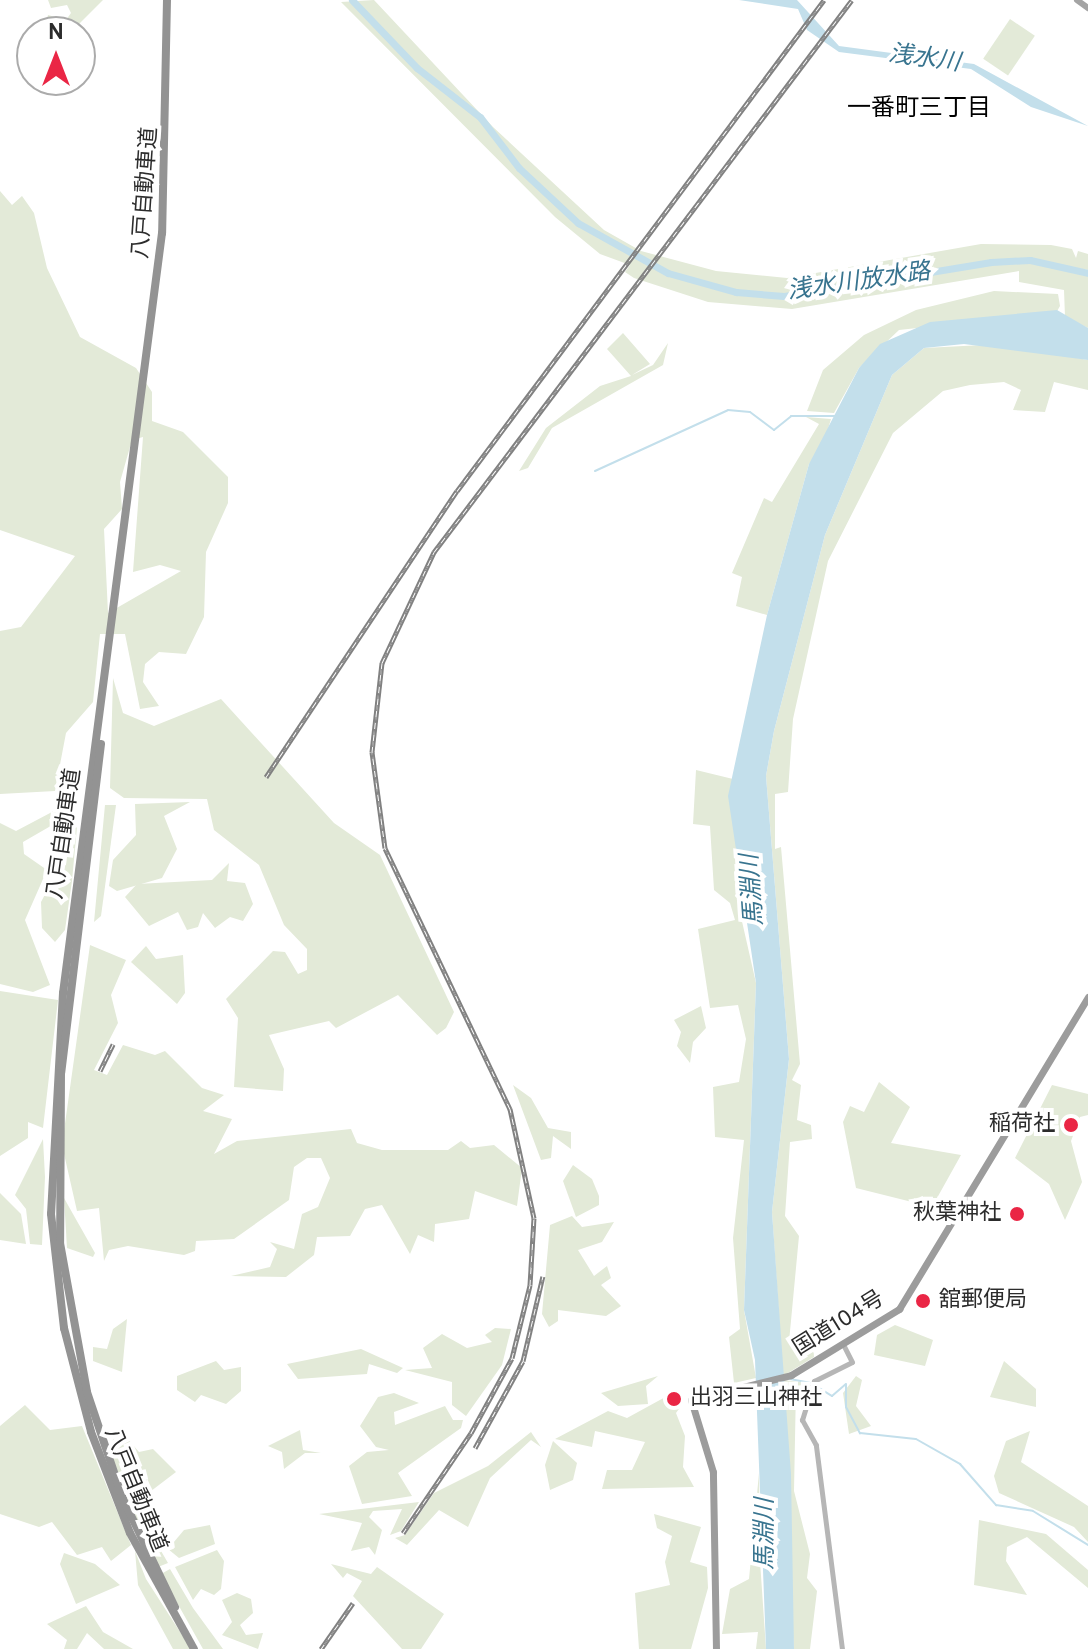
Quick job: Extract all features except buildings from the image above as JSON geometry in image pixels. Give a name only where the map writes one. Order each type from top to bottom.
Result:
[{"type":"highway","name":"八戸自動車道","points":[[169,0],[167,196],[67,994],[51,1185],[64,1328],[107,1478],[197,1649]]},
{"type":"highway","name":"国道104号","points":[[716,1649],[713,1472],[691,1400],[805,1368],[890,1317],[916,1289],[1046,1057],[1088,997]]},
{"type":"main road","points":[[1077,0],[1088,8]]},
{"type":"main road","points":[[842,1649],[816,1445],[802,1420],[814,1381],[852,1362],[844,1346]]},
{"type":"green space","points":[[48,0],[103,0],[87,16],[69,16],[71,13],[67,5],[51,8]]},
{"type":"green space","points":[[374,0],[493,127],[604,230],[641,251],[716,271],[787,278],[981,244],[1051,245],[1072,249],[1076,258],[1078,251],[1088,254],[1088,270],[1055,264],[1088,275],[1088,328],[1065,317],[1064,290],[1019,282],[1019,271],[792,309],[708,302],[634,278],[625,272],[630,265],[600,254],[555,217],[341,2]]},
{"type":"green space","points":[[1010,19],[1035,36],[1008,76],[983,59]]},
{"type":"green space","points":[[0,191],[12,205],[22,196],[34,213],[47,268],[80,337],[136,368],[152,392],[152,421],[183,432],[228,477],[228,503],[206,552],[204,617],[186,654],[159,652],[145,664],[143,682],[159,706],[140,709],[125,634],[100,634],[93,702],[66,733],[55,791],[0,794],[0,631],[21,627],[75,556],[0,530]],"holes":[[[143,437],[133,572],[160,565],[181,571],[108,613],[104,529],[122,509],[120,482],[132,440]]]},
{"type":"green space","points":[[994,291],[1058,294],[1060,306],[1056,313],[899,330],[859,368],[834,413],[807,411],[823,370],[864,335],[916,310]]},
{"type":"green space","points":[[623,333],[650,364],[632,375],[653,365],[668,343],[663,365],[552,428],[528,468],[519,471],[546,428],[600,386],[631,376],[607,349]]},
{"type":"green space","points":[[1003,344],[1088,360],[1088,390],[1054,382],[1045,412],[1013,410],[1021,390],[1004,382],[970,385],[943,391],[893,433],[828,561],[793,719],[788,792],[775,794],[775,849],[781,847],[800,1064],[792,1080],[801,1085],[797,1120],[811,1125],[812,1139],[790,1142],[785,1216],[799,1236],[789,1342],[813,1342],[814,1357],[783,1376],[772,1212],[789,1059],[766,776],[774,731],[825,535],[892,375],[924,348]]},
{"type":"green space","points":[[806,417],[831,419],[820,456],[809,464],[767,615],[736,606],[742,577],[732,573],[764,498],[772,502],[819,424]]},
{"type":"green space","points":[[113,678],[123,713],[154,726],[221,699],[334,823],[380,855],[454,1012],[446,1028],[437,1035],[398,995],[336,1028],[329,1021],[269,1035],[284,1069],[283,1091],[234,1087],[238,1018],[226,999],[273,951],[285,952],[298,974],[307,970],[307,949],[284,925],[259,865],[214,830],[207,799],[124,798],[110,788]]},
{"type":"green space","points":[[696,770],[733,779],[741,917],[756,983],[744,1310],[756,1378],[734,1383],[729,1337],[740,1329],[733,1238],[744,1140],[715,1137],[713,1087],[739,1082],[746,1039],[738,1005],[710,1008],[698,929],[735,920],[730,903],[714,890],[710,826],[693,824]]},
{"type":"green space","points":[[190,802],[164,816],[177,849],[162,878],[117,891],[109,886],[113,860],[136,835],[135,804]]},
{"type":"green space","points":[[69,803],[68,816],[23,842],[24,854],[47,870],[25,920],[50,985],[33,992],[0,984],[0,823],[16,831]]},
{"type":"green space","points":[[105,805],[116,805],[101,916],[94,922]]},
{"type":"green space","points":[[70,821],[77,827],[72,881],[65,930],[55,942],[42,928],[41,902],[49,887],[56,891],[63,883]]},
{"type":"green space","points":[[229,863],[227,881],[245,883],[253,904],[243,921],[230,917],[215,928],[203,913],[198,927],[187,930],[178,912],[149,926],[125,897],[137,884],[212,880]]},
{"type":"green space","points":[[90,945],[126,960],[111,995],[118,1023],[94,1070],[107,1075],[123,1045],[155,1055],[165,1051],[202,1088],[224,1095],[203,1111],[232,1119],[214,1154],[237,1141],[351,1129],[357,1143],[382,1150],[448,1150],[461,1141],[470,1148],[494,1145],[522,1168],[517,1206],[475,1191],[469,1219],[435,1224],[434,1242],[418,1235],[410,1254],[382,1205],[365,1209],[350,1236],[317,1237],[314,1255],[286,1277],[231,1276],[270,1267],[277,1249],[270,1242],[294,1249],[302,1214],[318,1207],[330,1178],[321,1158],[307,1158],[294,1167],[289,1200],[234,1239],[196,1241],[195,1251],[184,1255],[128,1246],[109,1250],[104,1261],[99,1208],[77,1211],[62,1145]]},
{"type":"green space","points":[[146,946],[156,959],[183,955],[185,993],[177,1004],[131,962]]},
{"type":"green space","points":[[0,991],[58,1000],[43,1128],[28,1122],[28,1138],[0,1156]]},
{"type":"green space","points":[[701,1006],[706,1028],[693,1042],[690,1063],[677,1046],[681,1032],[674,1020]]},
{"type":"green space","points":[[879,1082],[910,1107],[891,1143],[961,1155],[932,1207],[856,1188],[843,1122],[850,1106],[864,1112]]},
{"type":"green space","points":[[513,1085],[531,1098],[548,1128],[571,1132],[571,1149],[553,1136],[551,1158],[541,1160]]},
{"type":"green space","points":[[1052,1085],[1088,1094],[1088,1115],[1080,1117],[1071,1141],[1082,1182],[1065,1220],[1049,1184],[1015,1158]]},
{"type":"green space","points":[[43,1139],[42,1245],[30,1244],[26,1209],[15,1195]]},
{"type":"green space","points":[[573,1165],[592,1179],[599,1196],[599,1205],[576,1217],[563,1181]]},
{"type":"green space","points":[[0,1193],[21,1214],[26,1244],[0,1240]]},
{"type":"green space","points":[[64,1198],[95,1253],[93,1257],[67,1248]]},
{"type":"green space","points":[[572,1216],[582,1227],[614,1222],[602,1242],[578,1250],[594,1276],[607,1266],[611,1278],[601,1285],[621,1306],[606,1316],[558,1310],[558,1321],[549,1327],[542,1314],[550,1225]]},
{"type":"green space","points":[[127,1319],[122,1372],[93,1361],[93,1347],[107,1349],[113,1329]]},
{"type":"green space","points":[[895,1325],[933,1340],[925,1366],[874,1355],[877,1335]]},
{"type":"green space","points":[[495,1328],[511,1329],[502,1365],[466,1416],[452,1405],[452,1382],[405,1370],[432,1368],[423,1348],[442,1334],[467,1348],[492,1342],[485,1335]]},
{"type":"green space","points":[[361,1349],[403,1368],[397,1373],[369,1364],[367,1374],[298,1379],[287,1364]]},
{"type":"green space","points":[[216,1361],[224,1370],[241,1367],[241,1391],[226,1404],[201,1395],[195,1402],[177,1390],[177,1376]]},
{"type":"green space","points":[[1004,1361],[1036,1389],[1036,1407],[990,1397]]},
{"type":"green space","points":[[658,1376],[646,1386],[648,1404],[618,1406],[601,1393]]},
{"type":"green space","points":[[856,1376],[862,1380],[856,1406],[871,1426],[849,1434],[843,1393]]},
{"type":"green space","points":[[783,1380],[808,1383],[796,1387],[794,1491],[810,1554],[807,1578],[817,1591],[810,1649],[794,1649]]},
{"type":"green space","points":[[394,1393],[419,1403],[394,1412],[395,1425],[445,1406],[453,1420],[463,1420],[461,1428],[398,1473],[412,1496],[362,1504],[349,1466],[367,1452],[389,1450],[376,1447],[360,1426],[378,1397]]},
{"type":"green space","points":[[669,1395],[672,1403],[684,1402],[676,1413],[685,1436],[683,1467],[694,1487],[602,1489],[607,1470],[632,1470],[645,1442],[595,1431],[592,1447],[555,1439],[608,1411],[627,1418]]},
{"type":"green space","points":[[25,1405],[50,1430],[82,1426],[131,1545],[111,1561],[102,1547],[77,1555],[52,1522],[39,1527],[0,1514],[0,1426]]},
{"type":"green space","points":[[300,1430],[303,1450],[321,1453],[305,1453],[284,1469],[282,1452],[268,1446]]},
{"type":"green space","points":[[1030,1431],[1021,1462],[1088,1506],[1088,1542],[1074,1527],[999,1493],[994,1476],[1006,1441]]},
{"type":"green space","points":[[531,1432],[541,1447],[531,1440],[490,1478],[468,1527],[439,1510],[407,1545],[395,1538],[405,1535],[434,1493],[488,1466]]},
{"type":"green space","points":[[114,1438],[127,1438],[139,1452],[153,1449],[176,1472],[134,1504],[168,1563],[158,1567],[108,1448]]},
{"type":"green space","points":[[553,1441],[577,1463],[573,1480],[550,1490],[545,1465]]},
{"type":"green space","points":[[759,1473],[760,1561],[766,1649],[756,1649],[758,1632],[722,1634],[730,1589],[749,1579]]},
{"type":"green space","points":[[419,1502],[401,1531],[390,1535],[402,1509],[373,1511],[369,1517],[382,1530],[375,1555],[369,1547],[351,1551],[362,1523],[319,1514]]},
{"type":"green space","points":[[654,1514],[701,1527],[690,1562],[707,1567],[708,1588],[691,1649],[639,1649],[635,1593],[670,1585],[665,1562],[672,1536],[657,1528]]},
{"type":"green space","points":[[979,1520],[1046,1534],[1088,1570],[1088,1588],[1027,1537],[1007,1547],[1006,1561],[1027,1595],[974,1585]]},
{"type":"green space","points":[[210,1525],[215,1544],[179,1558],[168,1549],[184,1530]]},
{"type":"green space","points":[[217,1550],[224,1561],[221,1589],[214,1595],[201,1589],[193,1600],[175,1567]]},
{"type":"green space","points":[[135,1551],[146,1579],[191,1649],[173,1649],[138,1585]]},
{"type":"green space","points":[[64,1553],[95,1564],[120,1585],[76,1604],[60,1564]]},
{"type":"green space","points":[[331,1564],[371,1574],[377,1567],[444,1614],[421,1649],[402,1649],[353,1596],[362,1581],[347,1573],[343,1578]]},
{"type":"green space","points":[[170,1569],[223,1649],[203,1649],[161,1574]]},
{"type":"green space","points":[[237,1593],[251,1599],[253,1613],[240,1625],[246,1635],[263,1633],[258,1649],[222,1635],[232,1622],[222,1600]]},
{"type":"green space","points":[[86,1606],[103,1632],[133,1649],[104,1649],[87,1633],[77,1649],[64,1649],[67,1640],[47,1624]]},
{"type":"water","name":"浅水川","points":[[739,0],[797,0],[839,46],[974,64],[1088,126],[1031,107],[971,69],[839,52],[807,30],[798,9]]},
{"type":"water","name":"馬淵川","points":[[1057,310],[1088,328],[1088,360],[964,344],[924,348],[892,375],[825,535],[774,731],[766,776],[789,1059],[772,1212],[791,1474],[794,1649],[766,1649],[755,1360],[744,1310],[756,983],[728,796],[767,615],[809,464],[859,368],[880,344],[930,322]]},
{"type":"waterway","name":"浅水川放水路","points":[[352,0],[417,68],[480,117],[519,168],[578,223],[668,273],[736,292],[784,296],[991,262],[1030,260],[1088,273]]},
{"type":"waterway","points":[[595,471],[728,410],[750,412],[774,430],[791,416],[835,416]]},
{"type":"waterway","points":[[790,1379],[810,1383]]},
{"type":"waterway","points":[[816,1386],[832,1396],[846,1384],[846,1407],[860,1433],[916,1439],[960,1464],[996,1505],[1033,1511],[1088,1545]]},
{"type":"railway","points":[[266,777],[457,491],[824,0]]},
{"type":"railway","points":[[403,1533],[471,1433],[512,1358],[530,1285],[534,1218],[510,1109],[385,848],[372,752],[382,663],[434,552],[852,0]]},
{"type":"railway","points":[[100,1071],[113,1044]]},
{"type":"railway","points":[[475,1448],[523,1361],[543,1276]]},
{"type":"railway","points":[[321,1649],[353,1603]]},
{"type":"place","name":"稲荷社","points":[[1071,1125]]},
{"type":"place","name":"秋葉神社","points":[[1017,1214]]},
{"type":"place","name":"舘郵便局","points":[[923,1301]]},
{"type":"place","name":"出羽三山神社","points":[[674,1399]]},
{"type":"district","name":"一番町三丁目","points":[[919,110]]}]
